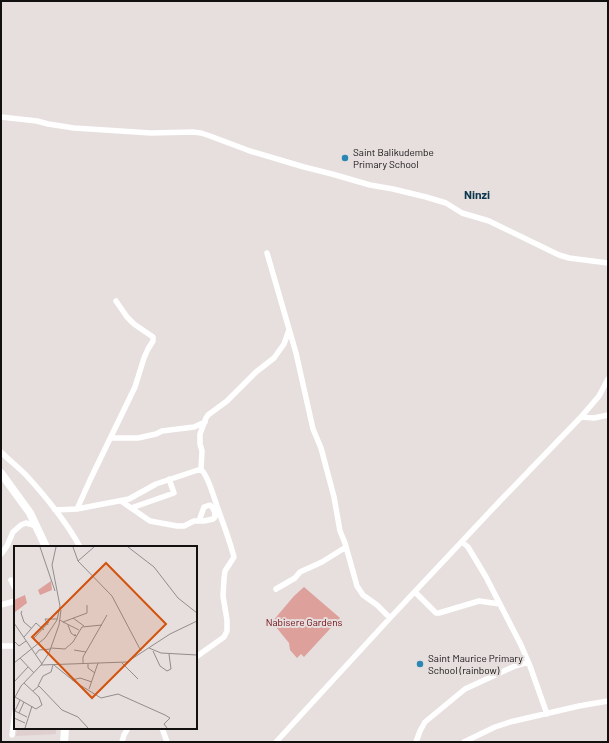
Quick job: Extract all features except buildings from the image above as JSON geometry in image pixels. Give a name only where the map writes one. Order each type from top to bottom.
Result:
[{"type":"highway","points":[[1,474],[27,508],[46,546]]},
{"type":"highway","points":[[64,742],[65,729]]},
{"type":"street","points":[[1,117],[37,121],[74,128],[145,133],[201,133],[250,151],[304,167],[370,185],[406,192],[446,203],[462,213],[489,221],[558,255],[569,258],[608,263]]},
{"type":"street","points":[[267,253],[296,353],[313,429],[321,448],[334,496],[340,531],[356,582],[363,596],[377,605],[390,618]]},
{"type":"street","points":[[78,509],[90,480],[135,387],[144,358],[154,339],[154,337],[134,324],[116,302]]},
{"type":"street","points":[[197,656],[224,637],[227,631],[227,620],[223,596],[224,579],[226,571],[234,557],[210,486],[201,469],[202,451],[200,434],[208,415],[227,401],[256,372],[274,358],[284,344],[289,329]]},
{"type":"street","points":[[276,742],[390,618],[581,417],[599,396],[608,379]]},
{"type":"street","points":[[581,417],[594,418],[608,415]]},
{"type":"street","points":[[110,439],[138,438],[162,431],[198,426],[205,421]]},
{"type":"street","points":[[1,452],[8,460],[26,474],[69,529],[79,546]]},
{"type":"street","points":[[54,510],[78,509],[129,499],[156,484],[201,469]]},
{"type":"street","points":[[131,508],[174,493],[169,479]]},
{"type":"street","points":[[121,501],[150,520],[177,526],[184,526],[194,521],[199,521]]},
{"type":"street","points":[[2,551],[7,546],[13,532],[21,525],[26,523],[36,526]]},
{"type":"street","points":[[462,542],[468,547],[486,577],[521,645],[547,714]]},
{"type":"street","points":[[276,589],[295,578],[300,572],[322,562],[346,548]]},
{"type":"street","points":[[11,580],[14,586]]},
{"type":"street","points":[[415,592],[436,613],[479,602],[500,604]]},
{"type":"street","points":[[1,605],[14,601]]},
{"type":"street","points":[[1,646],[14,646]]},
{"type":"street","points":[[416,742],[420,730],[425,722],[465,689],[515,666],[528,662]]},
{"type":"street","points":[[464,742],[504,724],[579,706],[608,701]]},
{"type":"street","points":[[12,735],[14,720]]},
{"type":"street","points":[[122,742],[127,729]]},
{"type":"street","points":[[162,729],[167,742]]},
{"type":"shaded area","points":[[17,729],[56,729],[56,734],[16,736]]},
{"type":"green space","name":"Nabisere Gardens","points":[[304,587],[340,618],[304,657],[301,654],[297,658],[290,650],[289,643],[272,622],[294,596]]},
{"type":"place","name":"Saint Balikudembe Primary School","points":[[345,158]]},
{"type":"place","name":"Saint Maurice Primary School (rainbow)","points":[[420,664]]},
{"type":"district","name":"Ninzi","points":[[477,195]]}]
